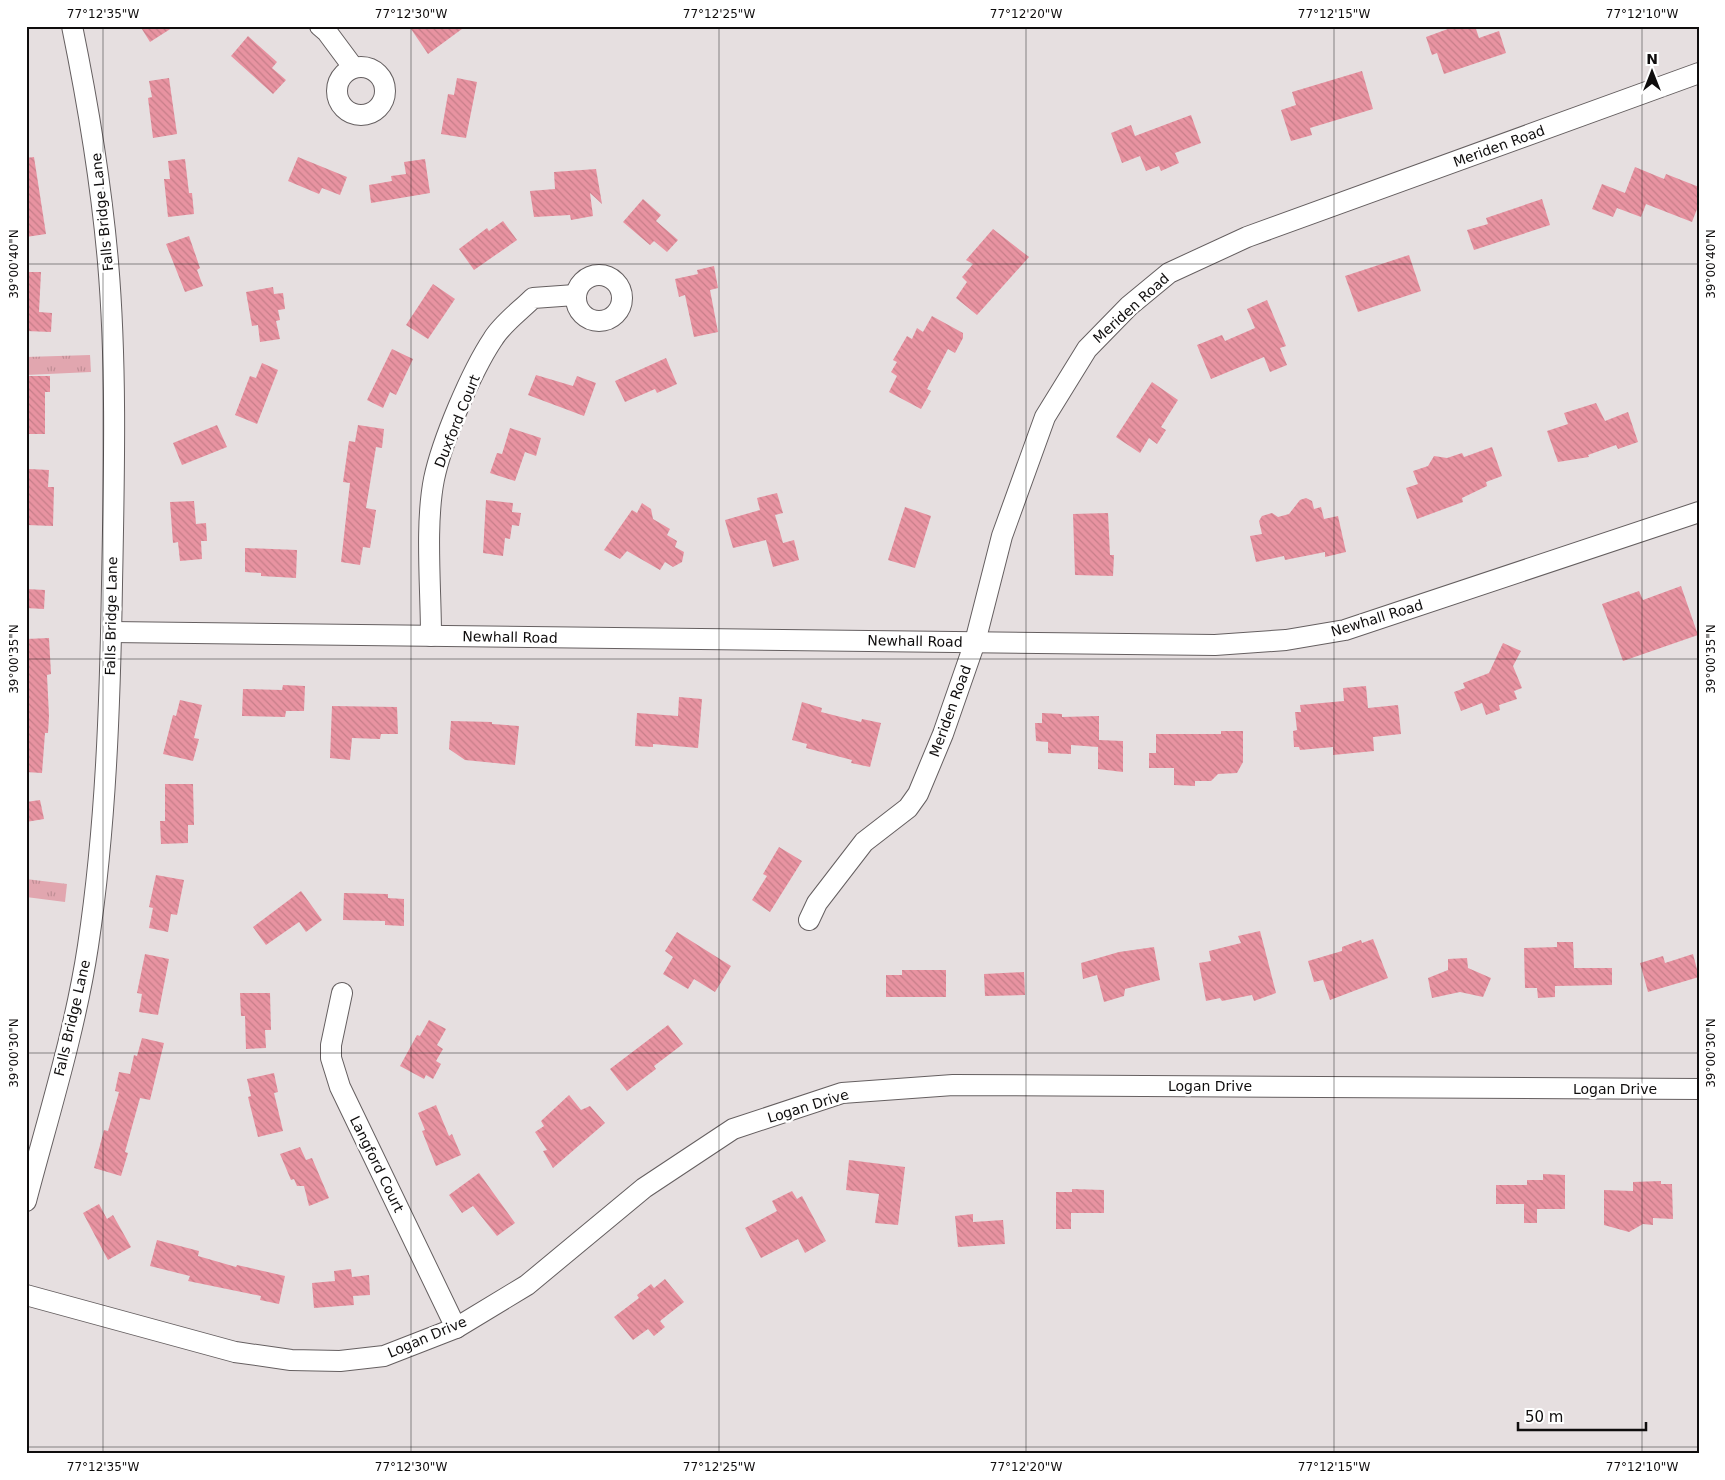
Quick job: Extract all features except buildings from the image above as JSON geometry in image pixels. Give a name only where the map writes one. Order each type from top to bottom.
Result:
[{"type":"street","name":"Falls Bridge Lane","points":[[26,1201],[68,1044],[88,948],[105,800],[115,439],[108,264],[93,128],[72,26]]},
{"type":"street","points":[[320,26],[327,32],[353,67]]},
{"type":"street","name":"Meriden Road","points":[[809,920],[822,897],[864,842],[908,808],[918,794],[943,734],[975,642],[1002,536],[1044,417],[1087,349],[1129,306],[1170,273],[1254,234],[1699,73]]},
{"type":"street","name":"Duxford Court","points":[[431,636],[431,507],[434,480],[441,454],[468,386],[493,338],[532,298],[576,295]]},
{"type":"street","name":"Newhall Road","points":[[111,632],[1215,645],[1286,640],[1345,630],[1699,512]]},
{"type":"street","name":"Langford Court","points":[[342,993],[331,1045],[331,1058],[340,1087],[456,1328]]},
{"type":"street","name":"Logan Drive","points":[[26,1295],[235,1352],[291,1360],[340,1362],[384,1356],[456,1328],[527,1284],[644,1188],[733,1130],[842,1093],[953,1085],[1699,1089]]},
{"type":"green space","points":[[90,355],[91,372],[26,375],[26,357]]},
{"type":"green space","points":[[26,879],[67,884],[65,902],[26,897]]}]
